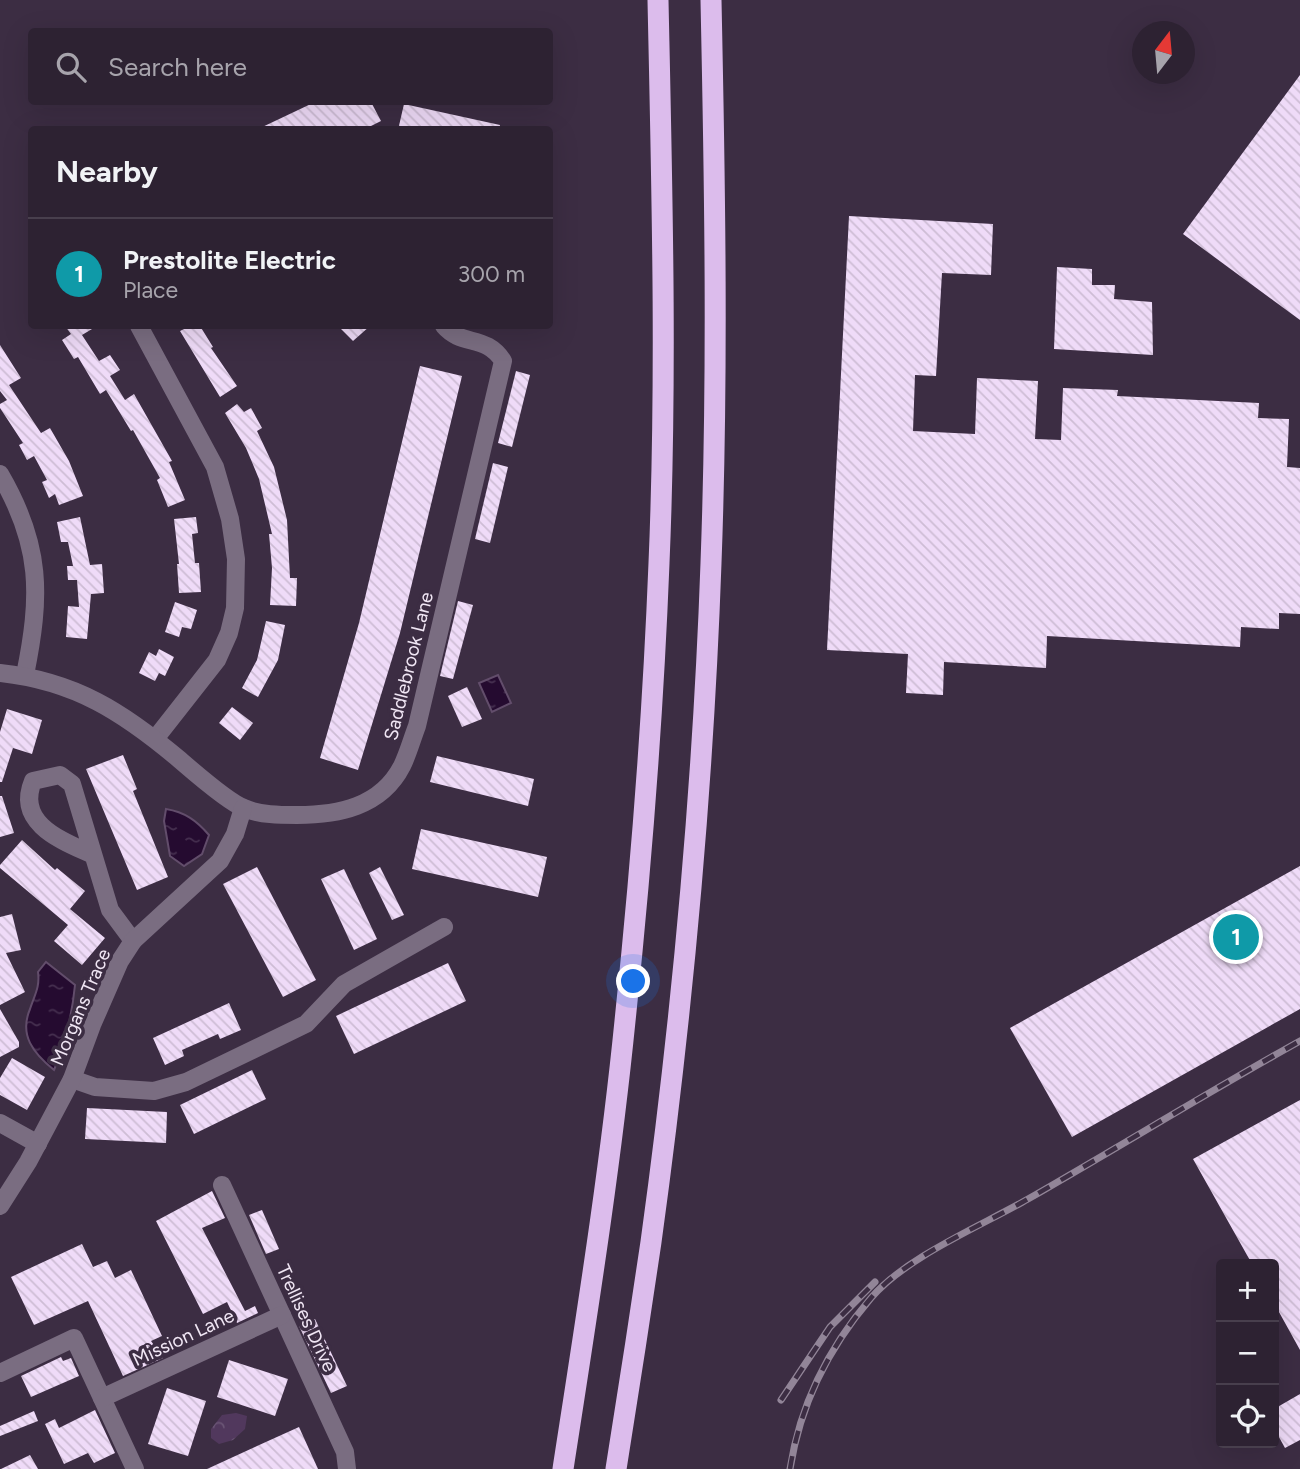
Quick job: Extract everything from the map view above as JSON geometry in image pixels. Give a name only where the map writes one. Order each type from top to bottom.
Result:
[{"type":"highway","points":[[563,1469],[602,1209],[625,1023],[644,818],[659,562],[664,299],[658,0]]},
{"type":"highway","points":[[616,1469],[659,1176],[677,1029],[696,822],[711,565],[717,299],[711,0]]},
{"type":"street","points":[[141,329],[215,467],[230,519],[236,559],[235,608],[229,634],[217,660],[155,739]]},
{"type":"street","name":"Saddlebrook Lane","points":[[0,673],[24,675],[62,686],[122,714],[243,808],[287,815],[332,814],[360,806],[379,793],[395,778],[403,765],[417,726],[503,361],[495,348],[451,333],[447,329]]},
{"type":"street","points":[[0,474],[15,500],[27,530],[34,560],[36,594],[33,633],[24,675]]},
{"type":"street","points":[[93,855],[49,835],[31,810],[27,795],[33,781],[60,775],[72,784],[110,910],[133,941]]},
{"type":"street","name":"Morgans Trace","points":[[0,1206],[38,1144],[72,1079],[106,989],[133,941],[220,861],[235,834],[243,808]]},
{"type":"street","points":[[72,1079],[95,1087],[154,1091],[186,1082],[306,1024],[344,984],[444,927]]},
{"type":"street","points":[[0,1123],[38,1144]]},
{"type":"street","name":"Trellises Drive","points":[[222,1185],[345,1452],[347,1469]]},
{"type":"street","name":"Mission Lane","points":[[102,1398],[282,1315]]},
{"type":"street","points":[[0,1373],[74,1338],[135,1469]]},
{"type":"green space","points":[[236,1413],[247,1416],[245,1429],[233,1440],[219,1444],[211,1438],[211,1429],[222,1415]]},
{"type":"water","points":[[498,675],[511,703],[492,712],[479,683]]},
{"type":"water","points":[[166,809],[190,818],[209,835],[202,854],[184,866],[170,856],[164,821]]},
{"type":"water","points":[[46,962],[75,985],[68,1028],[54,1070],[34,1050],[26,1027],[38,986],[38,972]]},
{"type":"building","points":[[1300,75],[1300,320],[1183,234]]},
{"type":"building","points":[[309,105],[373,105],[381,121],[371,126],[264,126]]},
{"type":"building","points":[[404,105],[500,125],[500,126],[399,126]]},
{"type":"building","points":[[849,216],[993,224],[991,275],[942,273],[936,376],[915,375],[913,431],[975,434],[977,378],[1038,381],[1035,439],[1061,440],[1063,388],[1118,390],[1117,396],[1259,403],[1258,418],[1289,419],[1287,467],[1300,468],[1300,614],[1279,613],[1279,629],[1241,627],[1240,647],[1047,636],[1046,668],[944,662],[943,695],[906,693],[908,654],[827,650]]},
{"type":"building","points":[[1057,267],[1092,269],[1092,285],[1115,285],[1114,299],[1152,302],[1153,355],[1054,349]]},
{"type":"building","points":[[67,329],[92,329],[82,335],[99,361],[110,355],[120,370],[110,376],[125,400],[134,394],[172,461],[169,462],[185,500],[168,507],[157,480],[160,478],[133,430],[131,431],[106,390],[100,394],[78,357],[74,359],[62,340],[71,334]]},
{"type":"building","points":[[202,329],[213,347],[211,348],[237,386],[220,397],[180,331]]},
{"type":"building","points":[[341,329],[367,329],[353,341]]},
{"type":"building","points":[[0,345],[21,378],[9,385],[41,433],[50,428],[69,461],[83,496],[59,505],[55,494],[49,498],[42,482],[47,480],[34,456],[27,460],[19,445],[23,443],[0,408],[0,404],[7,400],[0,391]]},
{"type":"building","points":[[420,366],[462,376],[400,633],[358,770],[320,758],[359,623]]},
{"type":"building","points":[[516,371],[530,375],[512,447],[498,443]]},
{"type":"building","points":[[237,404],[244,412],[251,408],[262,428],[257,431],[274,467],[287,520],[290,578],[297,578],[296,606],[270,605],[272,568],[269,534],[272,534],[259,479],[246,448],[225,413]]},
{"type":"building","points":[[493,463],[508,467],[490,543],[475,539]]},
{"type":"building","points":[[80,517],[90,565],[102,564],[104,593],[91,594],[87,639],[66,637],[68,606],[79,607],[77,580],[68,580],[67,566],[73,566],[68,542],[61,542],[57,522]]},
{"type":"building","points":[[196,517],[198,533],[192,534],[195,563],[199,563],[201,592],[179,593],[174,519]]},
{"type":"building","points":[[458,601],[473,605],[453,679],[440,676]]},
{"type":"building","points":[[175,602],[197,610],[191,629],[182,627],[179,637],[165,632]]},
{"type":"building","points":[[266,621],[285,625],[278,660],[258,697],[242,688],[257,660]]},
{"type":"building","points":[[159,649],[174,657],[165,676],[159,673],[155,681],[139,673],[149,652],[156,656]]},
{"type":"building","points":[[467,687],[482,719],[462,727],[448,696]]},
{"type":"building","points":[[232,707],[253,723],[240,740],[219,723]]},
{"type":"building","points":[[7,709],[42,720],[32,754],[13,748],[0,782],[0,732]]},
{"type":"building","points":[[123,755],[137,789],[133,791],[168,877],[137,890],[86,769]]},
{"type":"building","points":[[437,756],[534,779],[528,806],[430,782]]},
{"type":"building","points":[[0,796],[14,833],[0,837]]},
{"type":"building","points":[[421,829],[547,857],[538,897],[412,869]]},
{"type":"building","points":[[22,840],[55,870],[57,868],[85,891],[70,909],[105,938],[82,965],[54,941],[68,925],[0,868]]},
{"type":"building","points":[[1300,866],[1300,1009],[1072,1137],[1010,1028]]},
{"type":"building","points":[[257,867],[316,980],[283,997],[223,884]]},
{"type":"building","points":[[380,867],[404,915],[392,920],[369,873]]},
{"type":"building","points":[[344,869],[377,939],[354,950],[321,879]]},
{"type":"building","points":[[12,914],[21,950],[6,953],[25,992],[0,1005],[0,917]]},
{"type":"building","points":[[448,963],[466,1001],[354,1054],[336,1016]]},
{"type":"building","points":[[229,1003],[241,1030],[220,1039],[218,1034],[182,1050],[184,1056],[165,1065],[153,1038]]},
{"type":"building","points":[[0,1009],[19,1042],[19,1047],[0,1057]]},
{"type":"building","points":[[12,1058],[45,1077],[27,1110],[0,1095],[0,1078]]},
{"type":"building","points":[[252,1070],[266,1099],[194,1134],[180,1105]]},
{"type":"building","points":[[1300,1100],[1300,1350],[1279,1312],[1279,1259],[1249,1259],[1193,1159]]},
{"type":"building","points":[[87,1108],[167,1112],[166,1143],[85,1139]]},
{"type":"building","points":[[212,1191],[225,1218],[202,1228],[245,1311],[255,1306],[258,1313],[237,1323],[227,1302],[203,1314],[156,1221]]},
{"type":"building","points":[[262,1210],[279,1249],[266,1254],[249,1215]]},
{"type":"building","points":[[82,1244],[93,1267],[107,1261],[115,1278],[131,1270],[162,1336],[151,1341],[163,1358],[123,1376],[88,1301],[34,1325],[11,1277]]},
{"type":"building","points":[[315,1319],[347,1386],[331,1393],[299,1326]]},
{"type":"building","points":[[61,1357],[63,1361],[71,1358],[79,1376],[31,1397],[21,1376]]},
{"type":"building","points":[[229,1360],[288,1379],[275,1416],[217,1397]]},
{"type":"building","points":[[167,1388],[206,1401],[188,1456],[148,1444]]},
{"type":"building","points":[[1300,1394],[1300,1440],[1285,1448],[1279,1437],[1279,1406]]},
{"type":"building","points":[[95,1410],[115,1453],[94,1463],[88,1453],[64,1464],[45,1424],[55,1419],[59,1428]]},
{"type":"building","points":[[34,1411],[38,1421],[0,1436],[0,1426]]},
{"type":"building","points":[[299,1427],[318,1469],[207,1469],[257,1446]]},
{"type":"building","points":[[30,1455],[38,1469],[1,1469]]},
{"type":"railway","points":[[790,1469],[801,1422],[818,1378],[842,1336],[886,1283],[945,1243],[1028,1199],[1300,1041]]},
{"type":"railway","points":[[781,1400],[830,1327],[875,1282]]},
{"type":"place","name":"Prestolite Electric","points":[[1236,937]]}]
